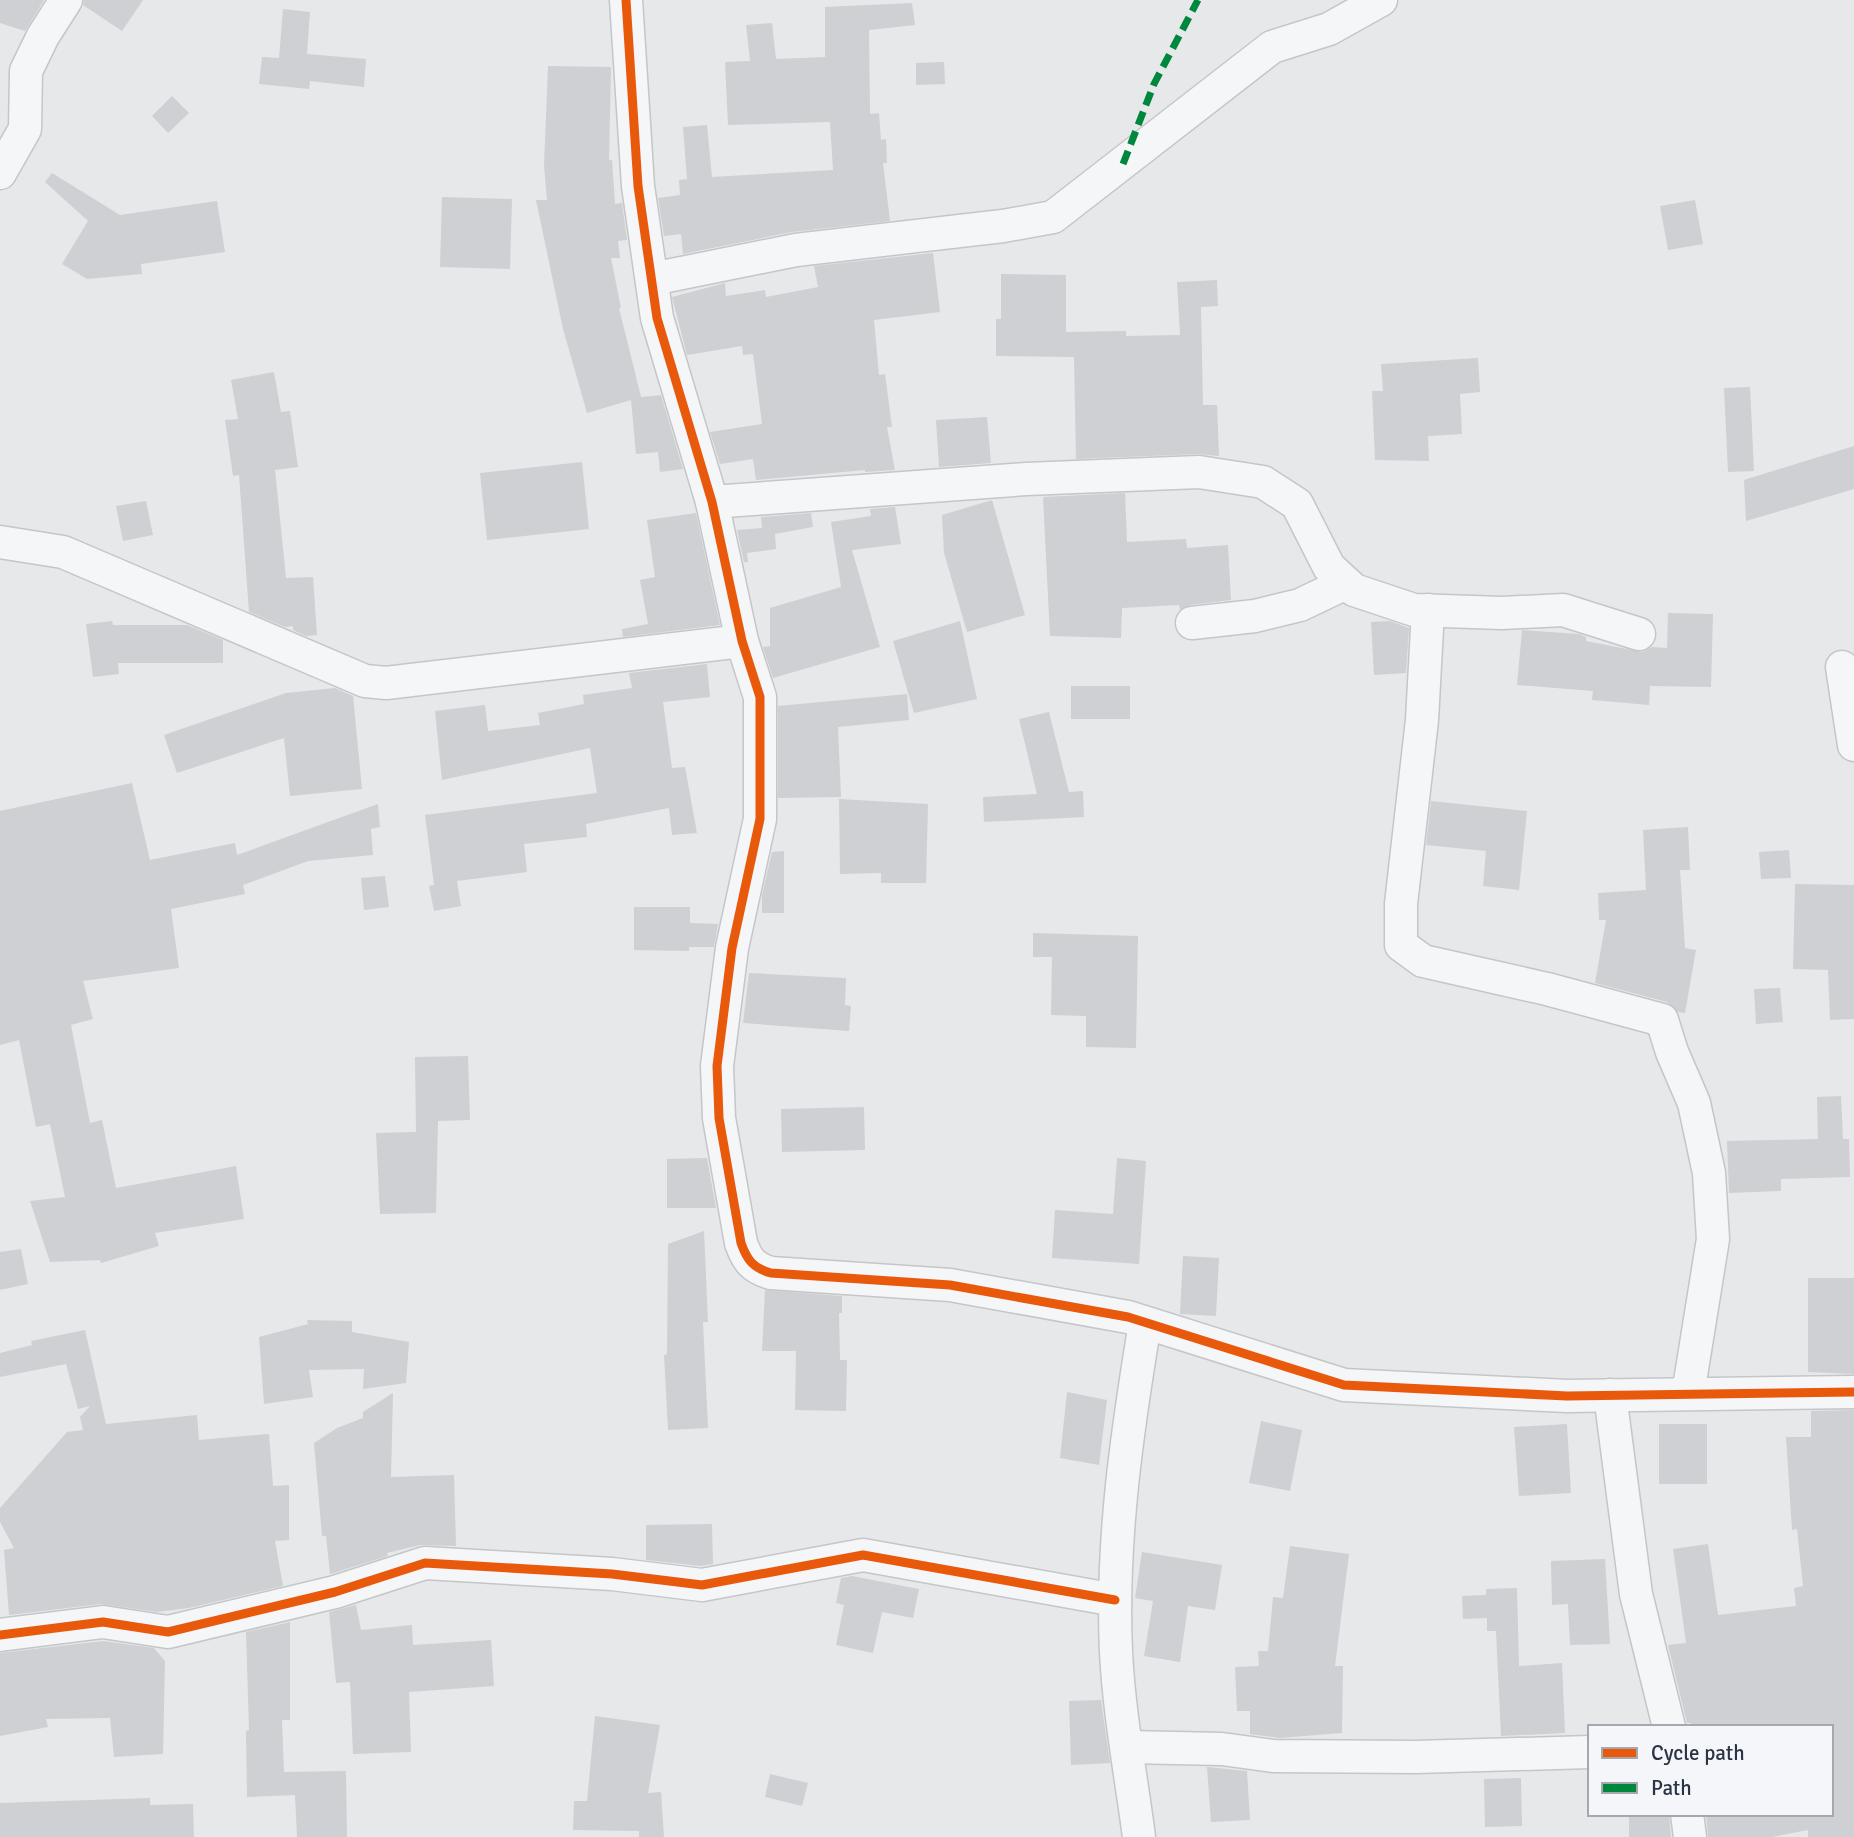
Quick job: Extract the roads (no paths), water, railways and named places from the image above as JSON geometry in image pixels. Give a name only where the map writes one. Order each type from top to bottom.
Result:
[{"type":"street","points":[[0,173],[25,129],[26,71],[43,36],[66,0]]},
{"type":"street","points":[[626,0],[638,186],[657,318],[712,502],[742,641],[760,698],[760,820],[732,948],[717,1066],[719,1118],[746,1258],[757,1269],[771,1273],[950,1285],[1145,1323],[1344,1385],[1610,1395],[1854,1392]]},
{"type":"street","points":[[652,279],[796,250],[1003,226],[1053,217],[1272,47],[1329,29],[1381,0]]},
{"type":"street","points":[[712,502],[1026,480],[1199,472],[1263,482],[1297,504],[1329,567],[1354,590],[1414,610],[1502,613],[1563,610],[1639,634]]},
{"type":"street","points":[[0,542],[63,552],[365,681],[386,683],[742,641]]},
{"type":"street","points":[[1192,623],[1255,616],[1300,605],[1346,583]]},
{"type":"street","points":[[1428,610],[1422,720],[1401,904],[1401,945],[1423,961],[1547,989],[1662,1020],[1672,1052],[1694,1102],[1709,1173],[1713,1239],[1688,1394]]},
{"type":"street","points":[[1842,667],[1854,745]]},
{"type":"street","points":[[1139,1837],[1116,1653],[1115,1600],[1122,1460],[1145,1323]]},
{"type":"street","points":[[1610,1395],[1636,1594],[1669,1725]]},
{"type":"street","points":[[0,1635],[103,1622],[168,1632],[335,1592],[425,1563],[612,1574],[702,1585],[863,1555],[1115,1600]]},
{"type":"street","points":[[1128,1747],[1222,1749],[1299,1757],[1588,1752]]},
{"type":"street","points":[[1687,1816],[1690,1837]]}]
